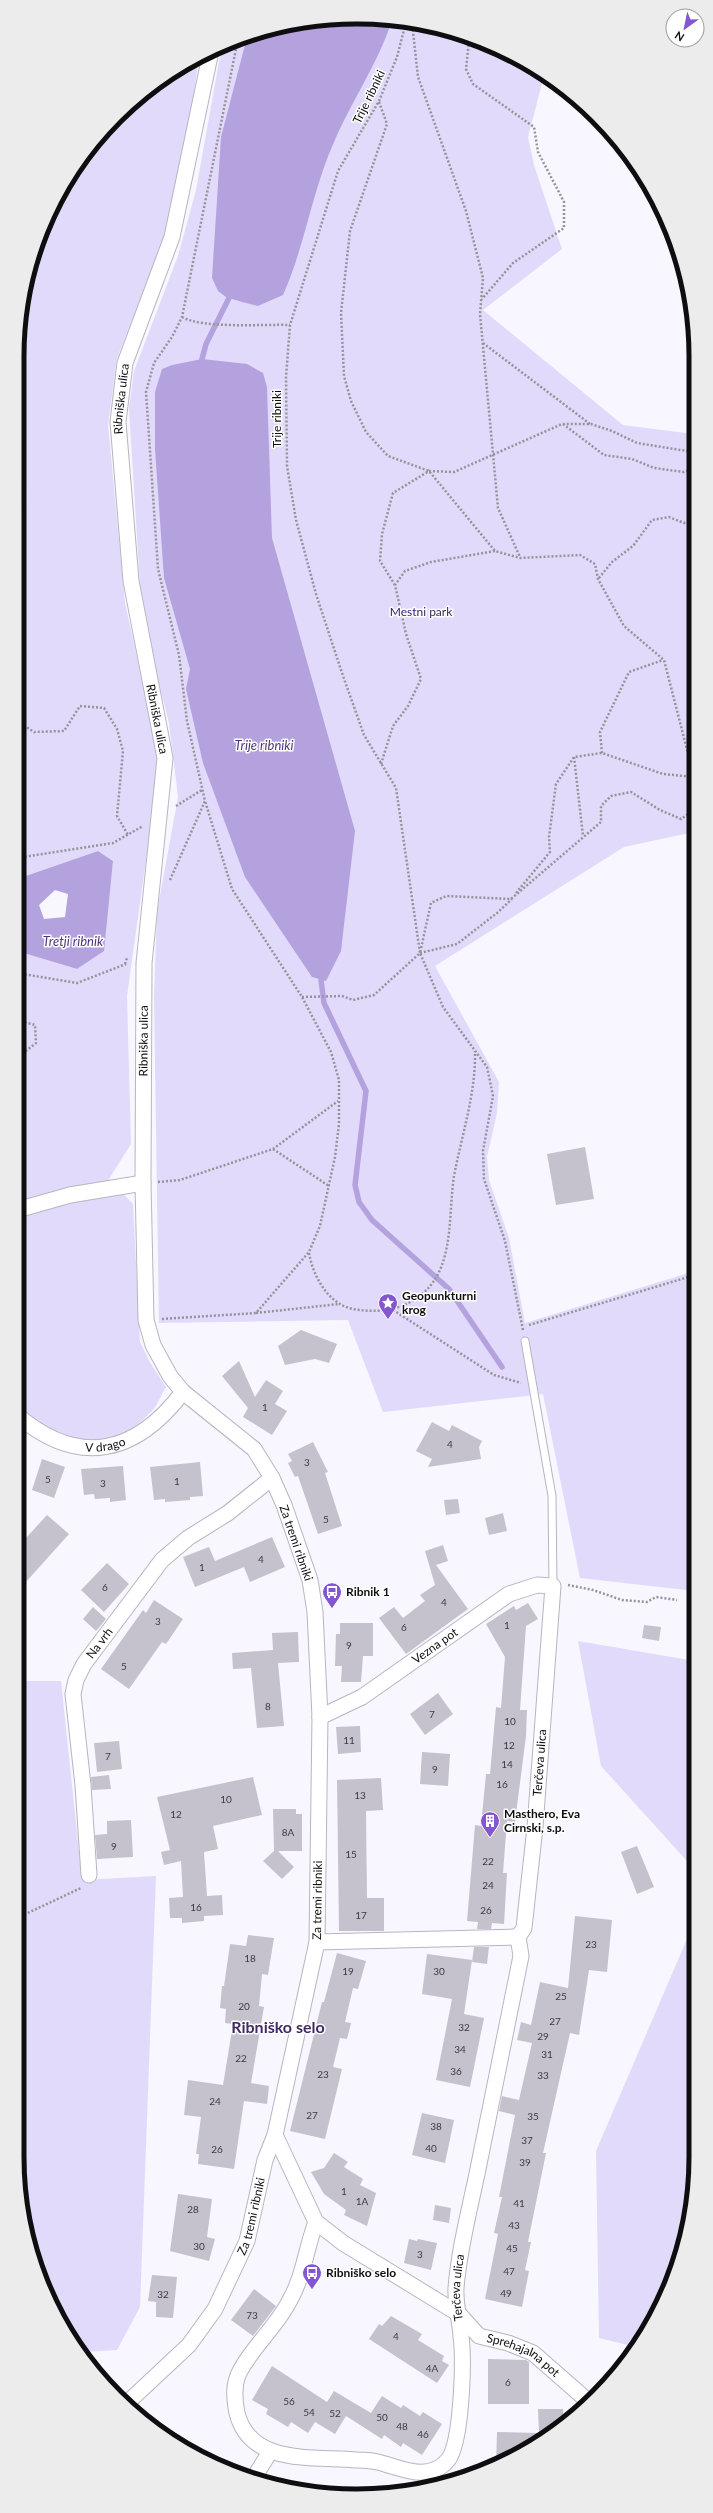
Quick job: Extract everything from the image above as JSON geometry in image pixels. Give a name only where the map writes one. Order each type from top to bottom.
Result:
[{"type":"street","name":"Ribniška ulica","points":[[183,1392],[170,1376],[153,1345],[146,1320],[143,1183],[144,963],[165,758],[131,581],[118,422],[125,363],[172,237],[210,58]]},
{"type":"street","points":[[24,1208],[70,1195],[143,1183]]},
{"type":"street","name":"V drago","points":[[24,1420],[49,1437],[66,1444],[88,1449],[102,1448],[119,1444],[140,1434],[171,1407],[183,1392]]},
{"type":"street","name":"Za tremi ribniki","points":[[130,2400],[189,2345],[215,2309],[247,2241],[265,2160],[275,2135],[317,1942],[320,1717],[315,1612],[310,1580],[284,1505],[272,1478],[254,1449],[183,1392]]},
{"type":"street","name":"Na vrh","points":[[88,1875],[83,1785],[73,1694],[76,1680],[96,1647],[162,1560],[188,1538],[228,1513],[272,1478]]},
{"type":"street","name":"Vezna pot","points":[[320,1717],[362,1697],[510,1594],[537,1585],[553,1586]]},
{"type":"street","name":"Terčeva ulica","points":[[316,2222],[306,2246],[299,2281],[291,2299],[276,2324],[255,2349],[236,2382],[234,2391],[240,2421],[257,2445],[270,2452],[291,2456],[384,2463],[416,2473],[427,2472],[439,2467],[448,2460],[454,2448],[462,2379],[462,2347],[456,2290],[467,2222],[521,1956],[518,1937],[524,1928],[535,1826],[553,1586]]},
{"type":"street","points":[[317,1942],[518,1937]]},
{"type":"street","name":"Sprehajalna pot","points":[[275,2135],[316,2222],[349,2247],[459,2314],[479,2336],[508,2343],[533,2353],[585,2398]]},
{"type":"street","points":[[462,2347],[479,2336]]},
{"type":"street","points":[[257,2473],[270,2452]]},
{"type":"lane","points":[[525,1341],[552,1496],[553,1586]]},
{"type":"path","name":"Trije ribniki","points":[[405,28],[397,57],[379,102],[338,171],[290,325],[286,377],[287,466],[296,520],[316,594],[342,673],[364,735],[396,788],[420,953],[443,1007],[487,1067],[494,1096],[483,1152],[484,1179],[505,1241],[525,1341]]},
{"type":"path","points":[[413,29],[418,77],[466,211],[483,278],[480,314],[498,508],[520,558]]},
{"type":"path","points":[[469,44],[466,69],[473,84],[534,127],[538,152],[564,202],[564,228],[513,263],[481,300]]},
{"type":"path","points":[[237,46],[182,317],[172,337],[154,363],[146,392],[158,569],[179,655],[187,721],[205,801],[232,888],[302,997],[331,1052],[338,1080],[336,1157],[320,1226],[309,1252],[256,1313]]},
{"type":"path","points":[[379,102],[387,124],[350,231],[341,313],[344,376],[351,401],[366,432],[388,456],[429,472],[454,472],[493,456],[562,424],[591,424],[612,430],[637,443],[689,451]]},
{"type":"path","points":[[182,317],[189,321],[208,323],[290,325]]},
{"type":"path","points":[[482,342],[591,424]]},
{"type":"path","points":[[562,424],[604,455],[632,459],[654,468],[684,472],[689,470]]},
{"type":"path","points":[[429,472],[496,551]]},
{"type":"path","points":[[381,764],[393,726],[408,706],[421,679],[406,634],[396,585],[380,561],[382,534],[393,493],[429,472]]},
{"type":"path","points":[[598,579],[612,562],[633,546],[652,520],[669,517],[684,524],[689,521]]},
{"type":"path","points":[[396,585],[405,571],[425,565],[496,551],[520,558],[580,555],[595,564],[598,579],[624,626],[664,660],[689,758]]},
{"type":"path","points":[[602,753],[600,732],[629,672],[664,660]]},
{"type":"path","points":[[24,726],[34,732],[64,731],[80,706],[104,708],[117,729],[123,751],[117,816],[128,835],[113,843],[24,857]]},
{"type":"path","points":[[302,997],[342,996],[353,1000],[374,995],[420,953],[457,944],[498,913],[550,852],[549,836],[556,784],[574,757],[602,753],[663,774],[689,777]]},
{"type":"path","points":[[574,757],[583,836]]},
{"type":"path","points":[[420,953],[431,903],[446,896],[511,899],[601,822],[601,806],[611,796],[631,792],[660,810],[681,819],[689,813]]},
{"type":"path","points":[[170,882],[205,801]]},
{"type":"path","points":[[125,964],[129,951]]},
{"type":"path","points":[[24,974],[77,983],[125,964],[144,963]]},
{"type":"path","points":[[24,1022],[35,1025],[36,1043],[24,1052]]},
{"type":"path","points":[[146,1320],[256,1313],[339,1304],[363,1311],[393,1310],[413,1301],[435,1282],[445,1259],[454,1177],[476,1072],[475,1050]]},
{"type":"path","points":[[143,1183],[180,1180],[273,1150],[338,1101]]},
{"type":"path","points":[[273,1150],[329,1186]]},
{"type":"path","points":[[309,1252],[311,1265],[323,1287],[339,1304]]},
{"type":"path","points":[[529,1325],[689,1277]]},
{"type":"path","points":[[393,1310],[424,1332],[454,1347],[494,1375],[534,1387]]},
{"type":"path","points":[[553,1586],[573,1585],[622,1600],[647,1602],[656,1597],[677,1600]]},
{"type":"path","points":[[24,1915],[87,1885],[88,1875]]},
{"type":"green space","name":"Mestni park","points":[[356,24],[400,27],[443,35],[484,49],[504,58],[543,81],[528,137],[534,165],[562,249],[483,310],[623,425],[689,433],[689,833],[624,847],[435,966],[499,1082],[497,1113],[487,1157],[489,1180],[509,1238],[525,1323],[689,1273],[689,1590],[580,1578],[543,1394],[383,1412],[348,1320],[159,1323],[154,998],[157,912],[178,797],[169,723],[142,618],[129,408],[134,371],[178,256],[196,190],[221,53],[229,49],[270,35],[292,30]]},
{"type":"green space","points":[[198,64],[187,139],[166,235],[117,358],[108,425],[125,603],[160,760],[127,996],[131,1144],[109,1179],[133,1204],[140,1342],[151,1364],[166,1387],[157,1404],[133,1428],[117,1437],[100,1441],[84,1440],[67,1436],[51,1429],[24,1414],[24,953],[77,969],[103,951],[113,861],[98,851],[24,877],[24,356],[27,313],[35,270],[49,229],[58,209],[80,172],[121,121],[154,93]]},
{"type":"green space","points":[[578,1641],[689,1660],[689,1863],[601,1766]]},
{"type":"green space","points":[[24,1681],[61,1681],[82,1880],[156,1876],[140,2307],[117,2350],[88,2352],[69,2323],[49,2284],[35,2243],[27,2200],[24,2156]]},
{"type":"green space","points":[[689,1934],[689,2156],[683,2221],[678,2243],[664,2284],[655,2304],[630,2345],[599,2338],[596,2151]]},
{"type":"water","points":[[356,24],[390,26],[380,52],[341,127],[326,161],[291,276],[283,295],[258,306],[226,297],[218,291],[212,278],[221,137],[245,44],[270,35],[313,27]]},
{"type":"water","name":"Trije ribniki","points":[[202,359],[247,364],[263,373],[267,387],[272,538],[355,831],[341,951],[326,981],[312,977],[245,877],[203,763],[186,689],[190,669],[164,578],[155,449],[155,392],[162,369],[172,365]]},
{"type":"water","name":"Tretji ribnik","points":[[98,851],[113,861],[104,951],[77,969],[24,953],[24,877]],"holes":[[[55,890],[68,894],[65,917],[44,919],[39,905]]]},
{"type":"building","points":[[585,1147],[594,1199],[556,1205],[547,1154]]},
{"type":"building","points":[[301,1330],[337,1344],[329,1363],[315,1359],[285,1365],[278,1346]]},
{"type":"building","points":[[239,1361],[255,1397],[266,1380],[283,1391],[275,1404],[287,1411],[272,1435],[243,1417],[248,1408],[222,1376]]},
{"type":"building","points":[[432,1422],[449,1431],[452,1425],[482,1441],[479,1447],[481,1459],[428,1467],[432,1459],[416,1451]]},
{"type":"building","points":[[313,1442],[328,1472],[325,1473],[342,1526],[318,1534],[298,1476],[295,1477],[288,1463],[292,1461],[288,1454]]},
{"type":"building","points":[[42,1459],[65,1467],[54,1498],[32,1490]]},
{"type":"building","points":[[200,1462],[203,1496],[190,1497],[190,1500],[165,1502],[165,1499],[154,1500],[150,1467]]},
{"type":"building","points":[[123,1466],[126,1500],[110,1502],[110,1498],[95,1499],[94,1494],[84,1495],[81,1469]]},
{"type":"building","points":[[458,1499],[460,1513],[446,1515],[444,1500]]},
{"type":"building","points":[[503,1513],[507,1531],[489,1535],[485,1518]]},
{"type":"building","points":[[47,1515],[69,1534],[24,1584],[24,1538],[25,1539]]},
{"type":"building","points":[[272,1537],[285,1567],[250,1582],[244,1567],[195,1587],[183,1557],[209,1547],[215,1561]]},
{"type":"building","points":[[443,1545],[448,1561],[436,1565],[468,1609],[406,1654],[379,1618],[394,1607],[403,1618],[425,1601],[420,1595],[435,1585],[425,1551]]},
{"type":"building","points":[[107,1563],[129,1584],[104,1612],[81,1590]]},
{"type":"building","points":[[154,1600],[183,1619],[166,1644],[162,1642],[129,1689],[101,1669],[143,1610],[146,1613]]},
{"type":"building","points":[[528,1603],[538,1619],[526,1626],[520,1710],[527,1710],[526,1736],[515,1822],[507,1821],[503,1873],[507,1873],[504,1924],[492,1923],[491,1929],[477,1929],[478,1922],[467,1921],[475,1825],[481,1826],[486,1774],[490,1774],[496,1707],[501,1708],[505,1657],[486,1624],[514,1606],[516,1610]]},
{"type":"building","points":[[93,1607],[106,1619],[96,1631],[83,1619]]},
{"type":"building","points":[[340,1623],[373,1623],[373,1656],[363,1656],[361,1682],[341,1682],[342,1666],[335,1666],[336,1634],[340,1634]]},
{"type":"building","points":[[644,1625],[661,1627],[659,1641],[642,1638]]},
{"type":"building","points":[[298,1632],[299,1662],[278,1663],[284,1726],[257,1728],[251,1668],[233,1669],[232,1653],[273,1650],[272,1633]]},
{"type":"building","points":[[438,1693],[453,1714],[425,1735],[410,1714]]},
{"type":"building","points":[[360,1726],[361,1752],[338,1754],[336,1727]]},
{"type":"building","points":[[119,1741],[122,1769],[97,1772],[94,1743]]},
{"type":"building","points":[[422,1752],[450,1754],[448,1786],[420,1784]]},
{"type":"building","points":[[109,1775],[111,1789],[92,1790],[91,1777]]},
{"type":"building","points":[[253,1777],[262,1815],[213,1826],[218,1849],[204,1852],[207,1896],[222,1895],[223,1915],[204,1916],[204,1921],[182,1923],[182,1918],[170,1918],[169,1898],[183,1897],[181,1861],[164,1865],[161,1852],[170,1850],[157,1797]]},
{"type":"building","points":[[381,1778],[383,1810],[366,1811],[367,1898],[384,1898],[384,1931],[339,1931],[337,1780]]},
{"type":"building","points":[[273,1809],[296,1809],[296,1814],[302,1814],[302,1851],[278,1851],[294,1867],[282,1879],[263,1861],[274,1851]]},
{"type":"building","points":[[131,1820],[133,1857],[97,1859],[95,1835],[107,1834],[107,1821]]},
{"type":"building","points":[[637,1846],[654,1887],[637,1894],[621,1852]]},
{"type":"building","points":[[575,1916],[612,1920],[607,1972],[589,1970],[579,2035],[570,2033],[543,2153],[546,2153],[528,2242],[531,2242],[525,2270],[529,2271],[522,2307],[485,2299],[498,2234],[494,2233],[502,2197],[499,2197],[515,2115],[499,2111],[502,2096],[519,2100],[532,2043],[517,2040],[521,2022],[531,2025],[540,1982],[568,1988]]},
{"type":"building","points":[[248,1935],[274,1938],[268,1975],[262,1974],[259,2006],[264,2007],[251,2083],[269,2086],[267,2104],[244,2101],[234,2169],[198,2164],[199,2154],[196,2154],[201,2117],[184,2115],[188,2080],[223,2085],[233,2024],[225,2023],[226,2009],[220,2008],[222,1986],[224,1986],[230,1944],[246,1946]]},
{"type":"building","points":[[474,1947],[489,1947],[487,1964],[472,1962]]},
{"type":"building","points":[[337,1953],[366,1961],[358,1989],[353,1988],[345,2022],[351,2023],[347,2039],[340,2038],[333,2067],[342,2069],[325,2139],[290,2131],[322,2002],[324,2002]]},
{"type":"building","points":[[427,1954],[472,1960],[464,2014],[484,2018],[470,2087],[436,2080],[452,1999],[422,1994]]},
{"type":"building","points":[[422,2113],[454,2120],[445,2163],[412,2155]]},
{"type":"building","points":[[334,2153],[348,2162],[344,2167],[363,2179],[360,2185],[376,2193],[367,2226],[344,2215],[346,2210],[324,2194],[311,2172],[324,2168]]},
{"type":"building","points":[[178,2194],[212,2199],[207,2237],[215,2239],[209,2261],[170,2251]]},
{"type":"building","points":[[435,2205],[451,2208],[449,2223],[433,2220]]},
{"type":"building","points":[[409,2239],[417,2241],[418,2239],[437,2243],[431,2270],[404,2263]]},
{"type":"building","points":[[152,2275],[177,2277],[173,2318],[156,2317],[156,2302],[148,2301]]},
{"type":"building","points":[[254,2289],[276,2306],[253,2336],[231,2320]]},
{"type":"building","points":[[391,2316],[422,2334],[418,2340],[444,2356],[442,2361],[449,2365],[437,2383],[369,2339],[379,2324],[382,2326]]},
{"type":"building","points":[[488,2359],[526,2360],[529,2362],[529,2404],[488,2404]]},
{"type":"building","points":[[272,2366],[327,2402],[334,2391],[371,2413],[382,2396],[401,2408],[403,2405],[420,2416],[423,2412],[442,2424],[422,2455],[403,2443],[401,2447],[384,2435],[382,2439],[346,2416],[335,2434],[315,2422],[308,2433],[291,2422],[288,2427],[266,2414],[268,2409],[252,2400]]},
{"type":"building","points":[[538,2409],[563,2409],[563,2416],[559,2420],[541,2433],[496,2459],[497,2432],[539,2433]]},
{"type":"waterway","points":[[202,359],[206,344],[229,298]]},
{"type":"waterway","points":[[321,980],[324,1003],[366,1091],[355,1185],[359,1202],[372,1220],[449,1289],[502,1367]]},
{"type":"place","name":"Geopunkturni krog","points":[[388,1320]]},
{"type":"place","name":"Ribnik 1","points":[[332,1609]]},
{"type":"place","name":"Masthero, Eva Cirnski, s.p.","points":[[490,1838]]},
{"type":"place","name":"Ribniško selo","points":[[312,2290]]},
{"type":"district","name":"Ribniško selo","points":[[278,2027]]}]
